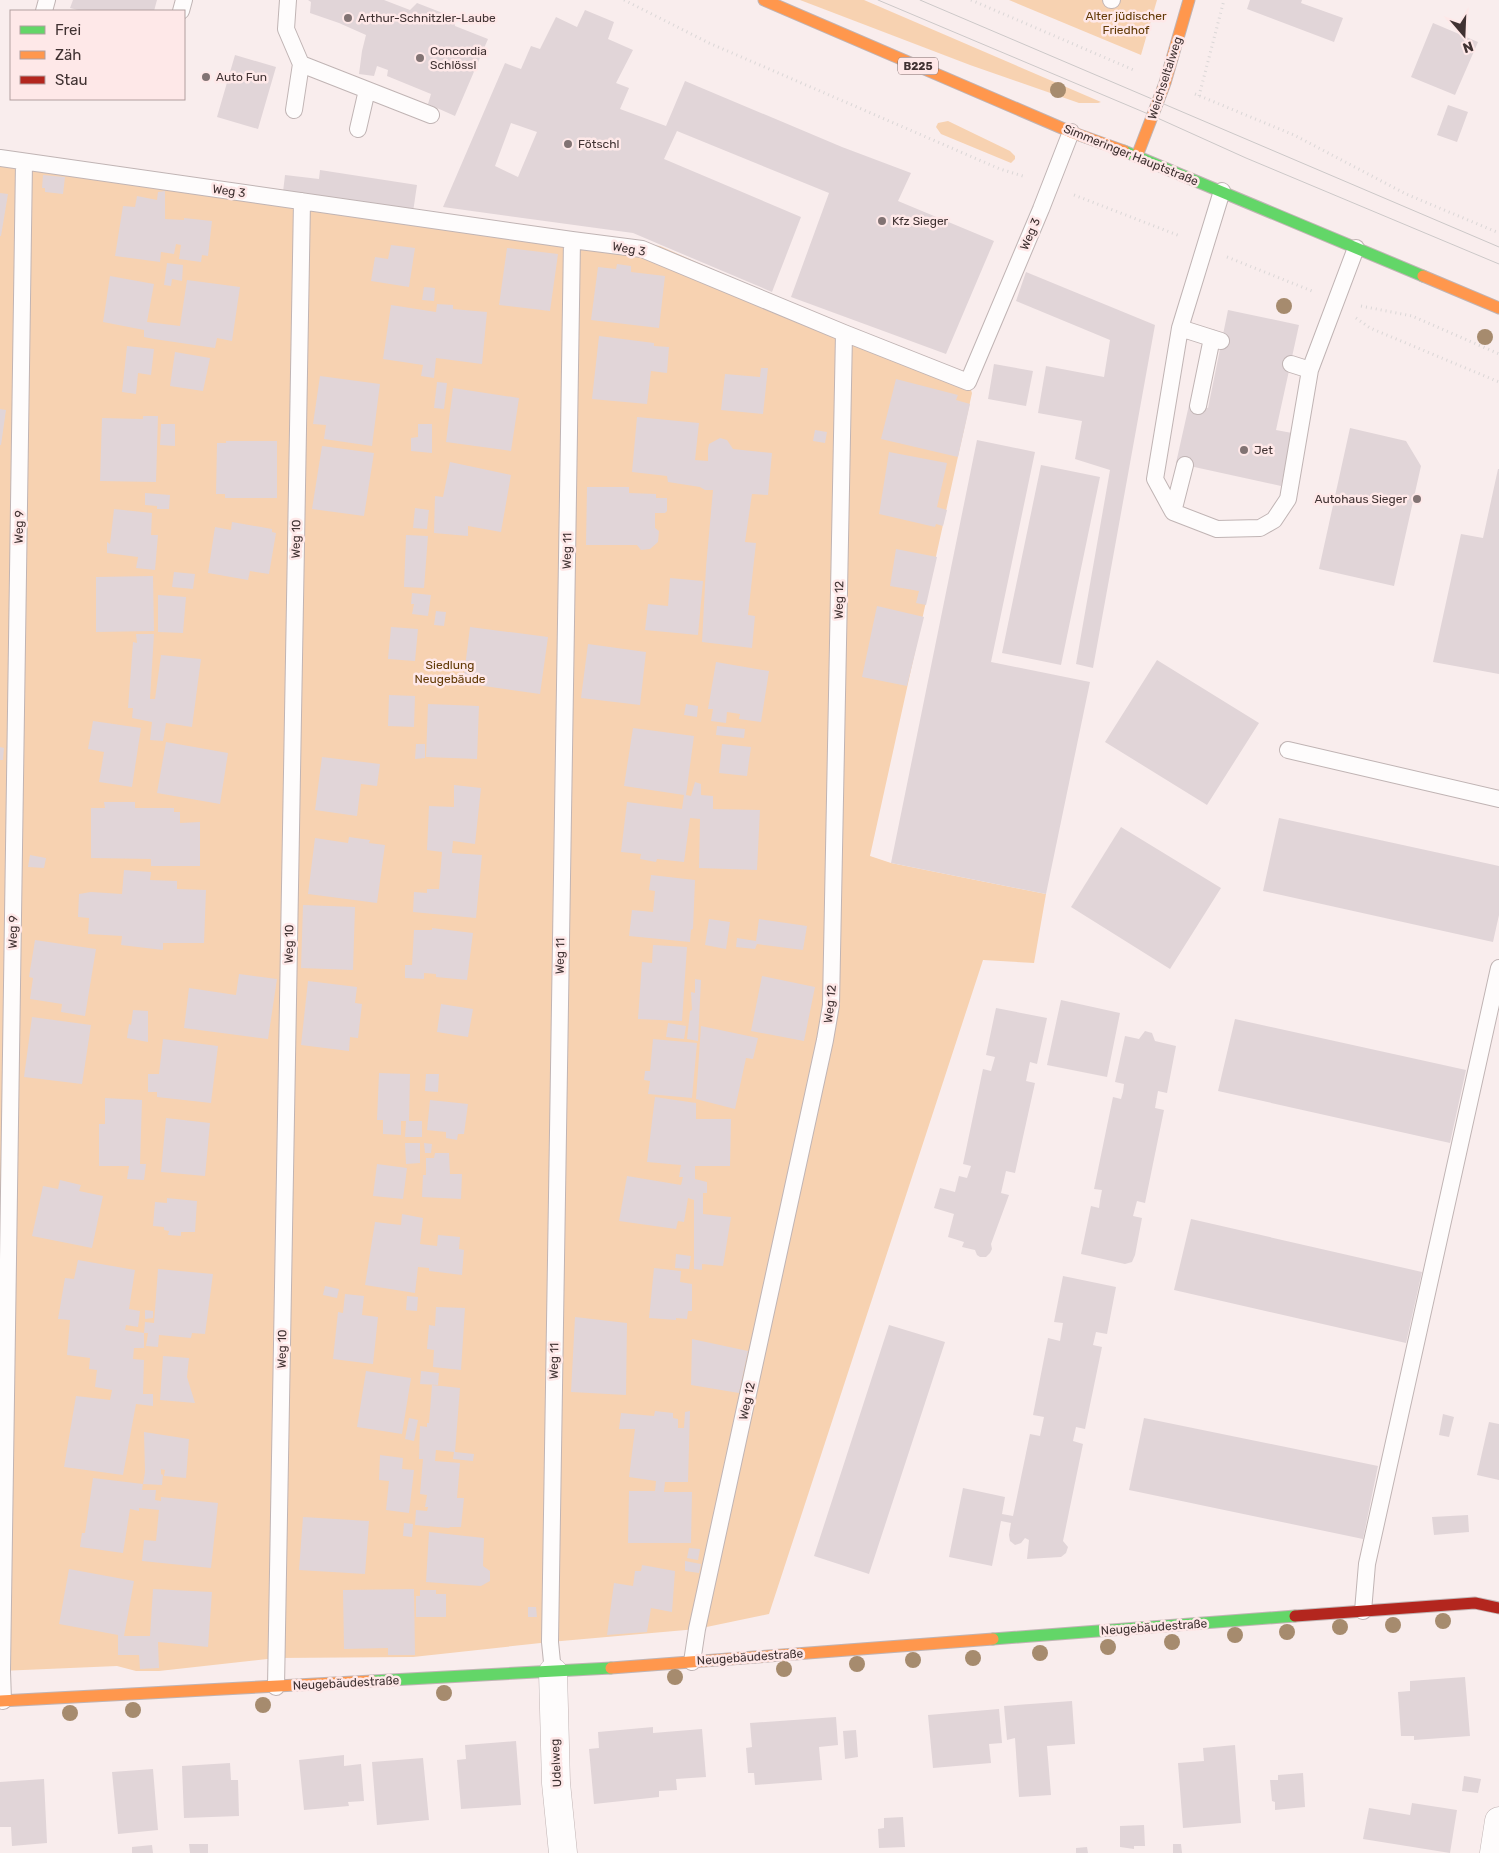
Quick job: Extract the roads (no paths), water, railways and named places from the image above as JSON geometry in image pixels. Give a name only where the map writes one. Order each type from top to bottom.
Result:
[{"type":"street","name":"Simmeringer Hauptstraße","points":[[764,0],[1072,132],[1222,191],[1499,308]]},
{"type":"street","name":"Weichseltalweg","points":[[1137,156],[1165,83],[1189,0]]},
{"type":"street","name":"Neugebäudestraße","points":[[2,1701],[553,1672],[1475,1603],[1499,1608]]},
{"type":"street","name":"Udelweg","points":[[553,1672],[556,1775],[563,1853]]},
{"type":"street","points":[[1494,1853],[1499,1821]]},
{"type":"lane","points":[[288,0],[286,28],[301,64],[294,110]]},
{"type":"lane","points":[[301,64],[431,115]]},
{"type":"lane","points":[[358,129],[367,90]]},
{"type":"lane","name":"Weg 3","points":[[0,158],[642,249],[968,382],[1072,132]]},
{"type":"lane","name":"Weg 9","points":[[2,1701],[24,162]]},
{"type":"lane","points":[[1222,191],[1180,328],[1155,479],[1173,512],[1217,529],[1260,528],[1274,520],[1288,499],[1310,370],[1356,248]]},
{"type":"lane","name":"Weg 10","points":[[276,1686],[302,201]]},
{"type":"lane","name":"Weg 11","points":[[553,1672],[550,1632],[572,240]]},
{"type":"lane","points":[[1180,328],[1217,340],[1198,406]]},
{"type":"lane","name":"Weg 12","points":[[692,1662],[697,1629],[826,1040],[832,1005],[844,333]]},
{"type":"lane","points":[[1290,364],[1310,370]]},
{"type":"lane","points":[[1173,512],[1185,465]]},
{"type":"lane","points":[[1288,750],[1499,799]]},
{"type":"lane","points":[[1363,1611],[1367,1564],[1499,968]]},
{"type":"tram line","points":[[878,0],[1499,264]]},
{"type":"tram line","points":[[920,0],[1499,247]]},
{"type":"place","name":"Arthur-Schnitzler-Laube","points":[[348,18]]},
{"type":"place","name":"Concordia Schlössl","points":[[420,58]]},
{"type":"place","name":"Auto Fun","points":[[206,77]]},
{"type":"place","name":"Fötschl","points":[[568,144]]},
{"type":"place","name":"Kfz Sieger","points":[[882,221]]},
{"type":"place","name":"Jet","points":[[1244,450]]},
{"type":"place","name":"Autohaus Sieger","points":[[1417,499]]},
{"type":"park label","name":"Alter jüdischer Friedhof","points":[[1126,23]]},
{"type":"park label","name":"Siedlung Neugebäude","points":[[450,672]]}]
